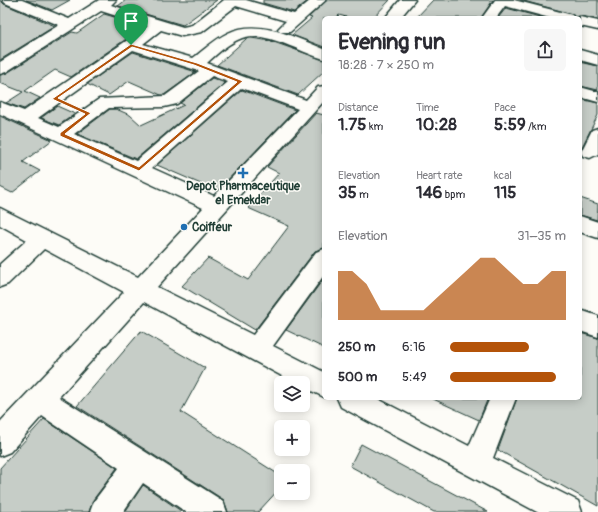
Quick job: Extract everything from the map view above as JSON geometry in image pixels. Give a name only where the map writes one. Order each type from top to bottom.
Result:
[{"type":"street","points":[[0,69],[104,3],[159,25],[182,32],[197,30],[232,0],[296,19]]},
{"type":"street","points":[[275,37],[319,0]]},
{"type":"street","points":[[394,16],[408,0]]},
{"type":"street","points":[[491,16],[502,1],[560,16]]},
{"type":"street","points":[[12,5],[70,25]]},
{"type":"street","points":[[582,22],[598,26]]},
{"type":"street","points":[[61,134],[72,106],[131,45],[159,25]]},
{"type":"street","points":[[26,118],[72,106],[100,105],[110,102],[156,103],[171,100],[230,38],[242,33],[256,33],[275,37],[322,53]]},
{"type":"street","points":[[131,45],[203,67],[309,107]]},
{"type":"street","points":[[582,55],[598,60]]},
{"type":"street","points":[[139,169],[240,81]]},
{"type":"street","points":[[0,442],[322,93]]},
{"type":"street","points":[[582,93],[598,97]]},
{"type":"street","points":[[0,107],[139,169],[217,206]]},
{"type":"street","points":[[589,152],[598,134]]},
{"type":"street","points":[[0,216],[322,384]]},
{"type":"street","points":[[582,225],[598,230]]},
{"type":"street","points":[[0,278],[42,238]]},
{"type":"street","points":[[257,350],[322,261]]},
{"type":"street","points":[[582,321],[598,327]]},
{"type":"street","points":[[39,399],[212,512]]},
{"type":"street","points":[[354,400],[567,512]]},
{"type":"street","points":[[476,464],[502,400]]},
{"type":"street","points":[[105,512],[139,464]]},
{"type":"building","points":[[0,0],[4,4],[55,26],[0,60]]},
{"type":"building","points":[[26,0],[70,0],[52,10]]},
{"type":"building","points":[[126,0],[217,0],[183,25],[118,6]]},
{"type":"building","points":[[263,0],[309,0],[294,12],[263,3]]},
{"type":"building","points":[[327,0],[390,0],[375,16],[322,16],[322,46],[292,35],[312,18],[309,17]]},
{"type":"building","points":[[433,0],[493,0],[482,16],[418,16]]},
{"type":"building","points":[[520,0],[598,0],[598,19],[574,16],[572,14]]},
{"type":"building","points":[[506,8],[536,16],[500,16]]},
{"type":"building","points":[[104,14],[145,26],[71,77],[55,70],[25,91],[40,98],[24,109],[6,103],[23,92],[0,83],[0,75],[7,73],[72,32],[77,33]]},
{"type":"building","points":[[251,38],[271,41],[322,59],[322,73],[298,95],[217,65],[246,39]]},
{"type":"building","points":[[133,52],[196,72],[164,95],[129,81],[109,95],[87,84]]},
{"type":"building","points":[[582,62],[598,66],[598,90],[582,86]]},
{"type":"building","points":[[212,78],[225,83],[136,159],[77,134],[110,109],[116,109],[130,115],[141,125],[184,105],[180,103]]},
{"type":"building","points":[[242,90],[295,110],[217,191],[157,165]]},
{"type":"building","points":[[582,99],[598,103],[598,115],[582,147]]},
{"type":"building","points":[[57,106],[75,114],[59,125],[41,118]]},
{"type":"building","points":[[316,113],[322,114],[322,249],[315,251],[255,330],[182,286],[208,258],[248,280],[289,226],[248,208],[279,173],[267,167]]},
{"type":"building","points":[[0,116],[52,140],[23,162],[40,171],[12,193],[0,187]]},
{"type":"building","points":[[582,199],[598,204],[597,220],[582,216]]},
{"type":"building","points":[[322,281],[322,347],[286,330]]},
{"type":"building","points":[[141,331],[205,368],[181,412],[274,472],[274,495],[258,512],[228,512],[224,500],[77,406]]},
{"type":"building","points":[[582,334],[598,338],[598,506],[498,450],[516,400],[582,400]]},
{"type":"building","points":[[435,400],[487,400],[479,420]]},
{"type":"building","points":[[44,419],[117,468],[93,500],[89,512],[0,512],[0,468]]},
{"type":"building","points":[[361,444],[488,512],[434,512],[350,466]]},
{"type":"building","points":[[143,485],[181,511],[125,512]]},
{"type":"place","name":"Depot Pharmaceutique el Emekdar","points":[[243,173]]},
{"type":"place","name":"Coiffeur","points":[[184,227]]},
{"type":"route","points":[[131,45],[196,64],[240,81],[139,169],[61,134],[89,113],[54,99],[131,45]]}]
